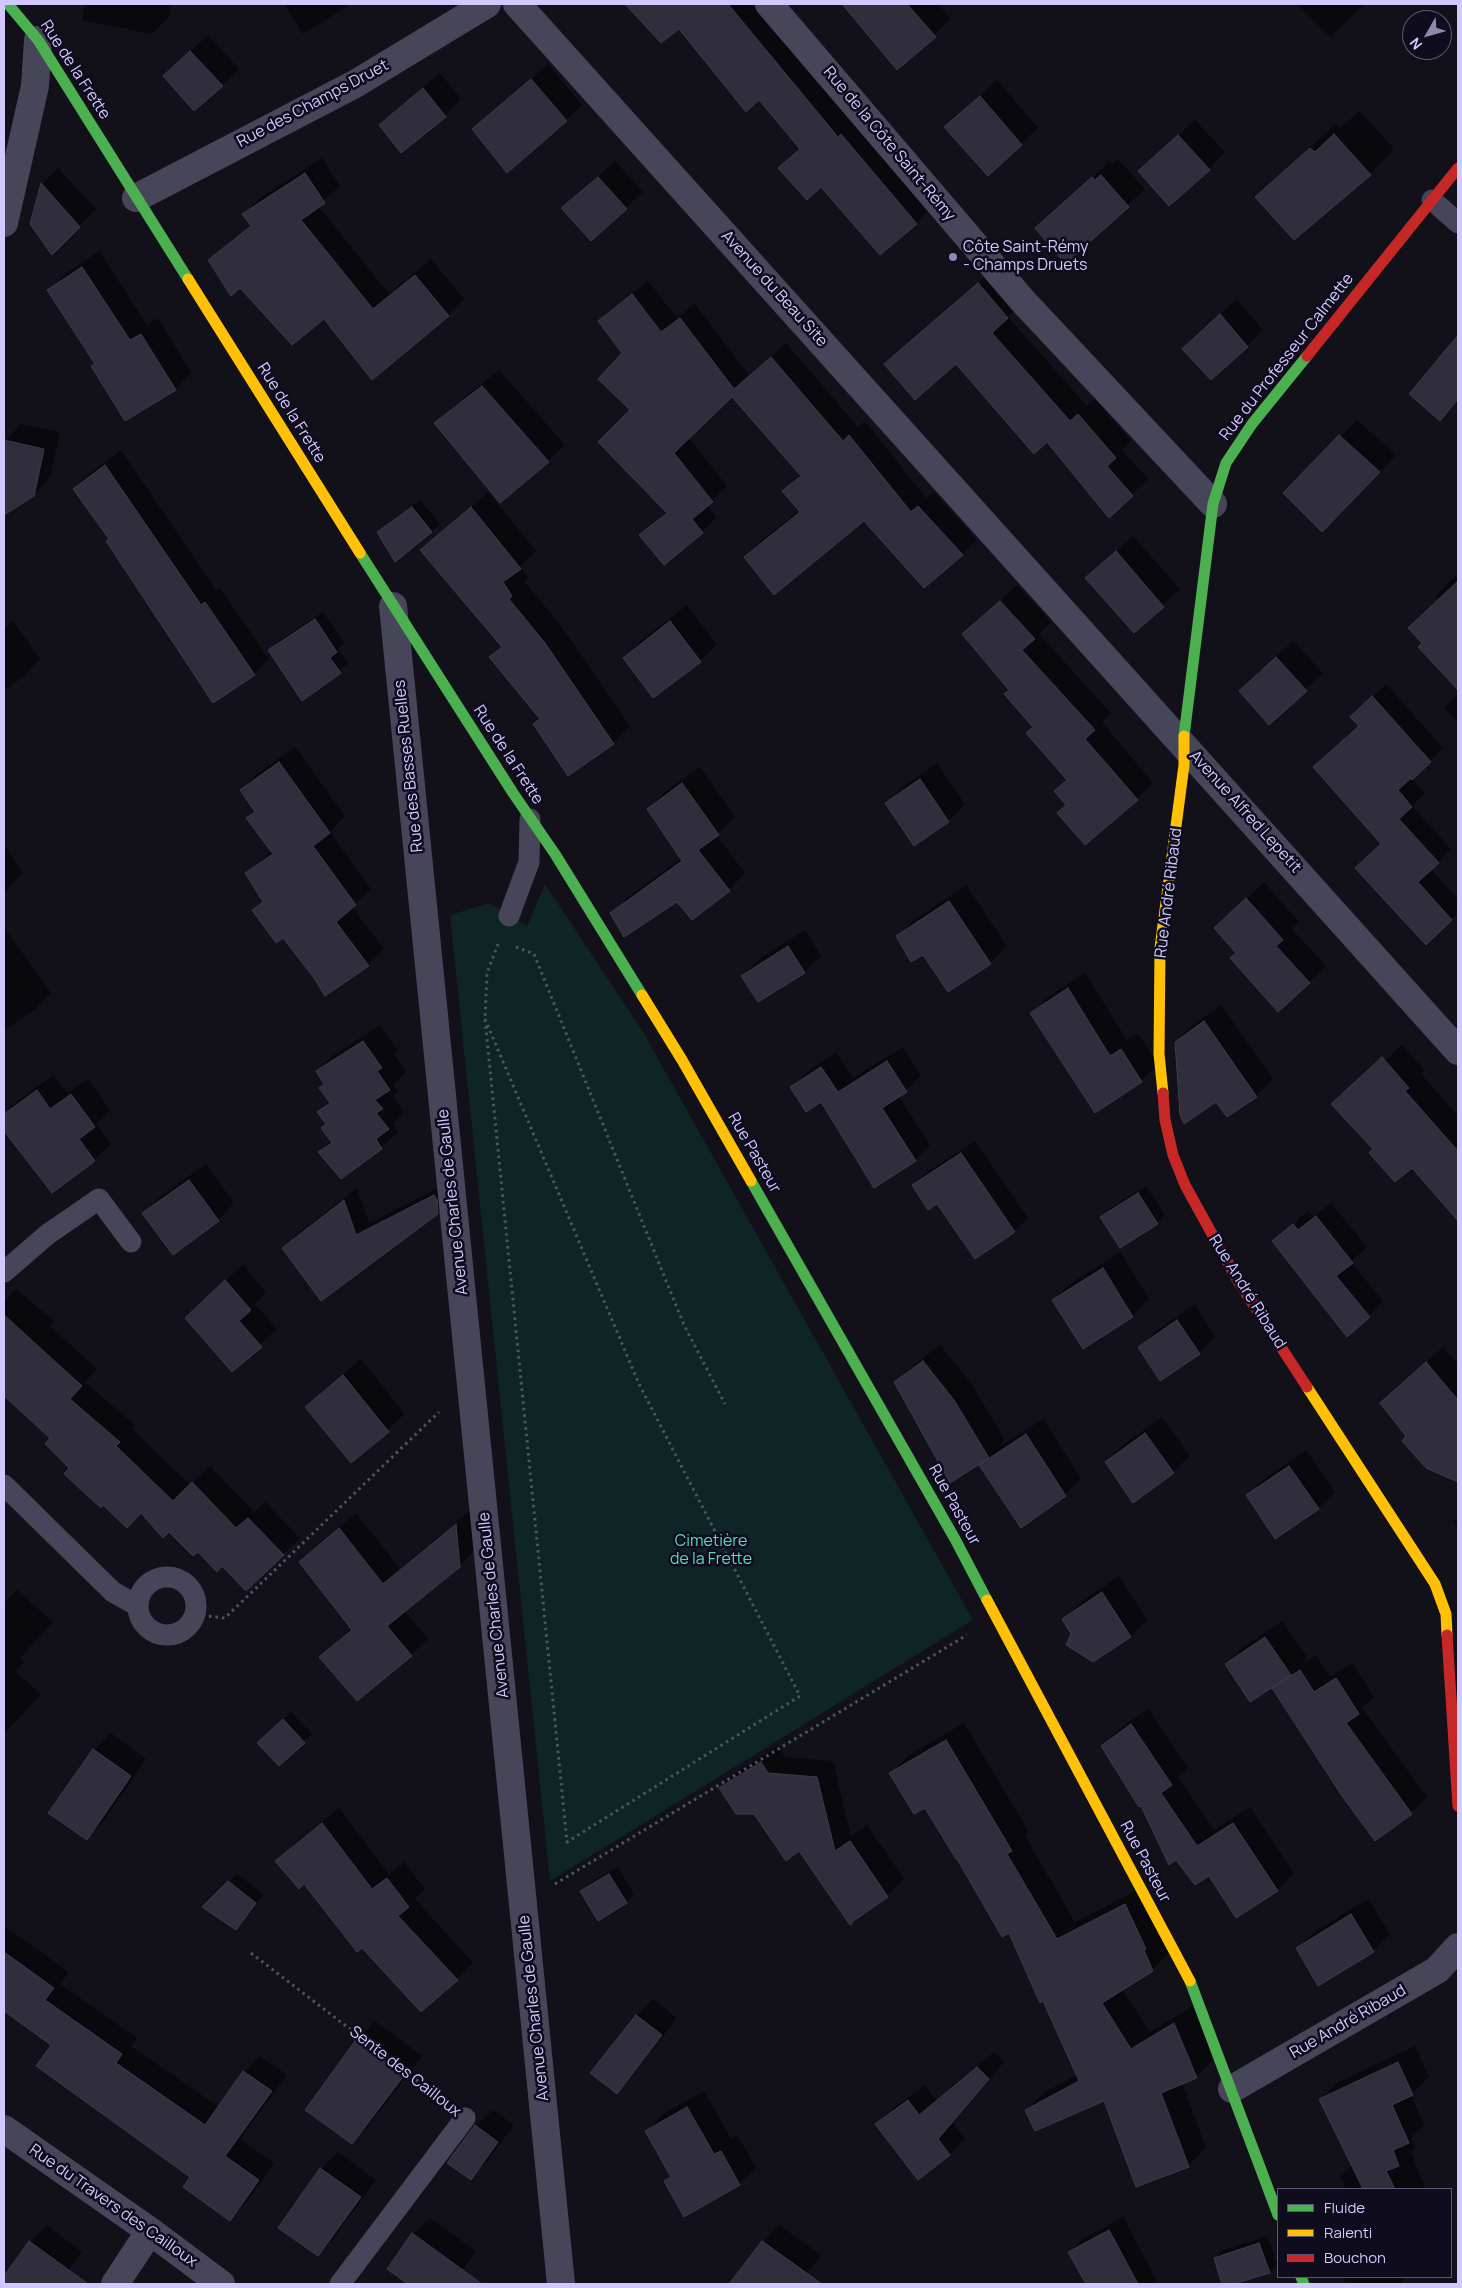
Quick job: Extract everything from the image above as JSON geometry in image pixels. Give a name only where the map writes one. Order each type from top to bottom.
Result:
[{"type":"street","name":"Rue de la Frette","points":[[8,4],[38,40],[393,606],[545,841]]},
{"type":"street","name":"Rue des Champs Druet","points":[[136,198],[355,84],[487,4]]},
{"type":"street","name":"Avenue du Beau Site","points":[[517,4],[1031,574]]},
{"type":"street","name":"Rue de la Côte Saint-Rémy","points":[[770,4],[1022,300],[1213,504]]},
{"type":"street","points":[[4,223],[35,86],[38,40]]},
{"type":"street","name":"Rue du Professeur Calmette","points":[[1182,742],[1213,504],[1226,463],[1252,424],[1458,168]]},
{"type":"street","name":"Avenue Alfred Lepetit","points":[[1031,574],[1458,1051]]},
{"type":"street","name":"Rue des Basses Ruelles","points":[[393,606],[424,925]]},
{"type":"street","name":"Rue André Ribaud","points":[[1182,742],[1184,765],[1160,948],[1159,1054],[1165,1120],[1173,1155],[1185,1185],[1238,1281],[1435,1584],[1446,1614],[1458,1806]]},
{"type":"street","name":"Rue Pasteur","points":[[545,841],[555,854],[682,1060],[955,1539],[1189,1978],[1277,2212]]},
{"type":"street","name":"Avenue Charles de Gaulle","points":[[424,925],[561,2284]]},
{"type":"street","name":"Rue André Ribaud","points":[[1232,2089],[1437,1970],[1458,1947]]},
{"type":"street","name":"Rue du Travers des Cailloux","points":[[4,2129],[222,2284]]},
{"type":"street","points":[[115,2284],[150,2232]]},
{"type":"lane","points":[[1432,200],[1458,223]]},
{"type":"lane","points":[[509,916],[530,862],[530,819]]},
{"type":"lane","points":[[4,1272],[48,1234],[99,1199],[131,1242]]},
{"type":"lane","points":[[4,1485],[113,1592],[138,1606]]},
{"type":"lane","points":[[163,1576],[182,1580],[195,1596],[198,1606],[196,1615],[185,1630],[167,1636],[150,1630],[144,1623],[138,1606],[140,1595],[145,1586],[163,1576]]},
{"type":"lane","name":"Sente des Cailloux","points":[[340,2284],[465,2118]]},
{"type":"path","points":[[484,1019],[639,1384],[800,1696],[567,1842],[484,1019],[487,973],[509,916]]},
{"type":"path","points":[[499,942],[534,954],[684,1325],[725,1404]]},
{"type":"path","points":[[196,1615],[225,1618],[438,1412]]},
{"type":"path","points":[[524,1903],[996,1618]]},
{"type":"path","name":"Sente des Cailloux","points":[[251,1953],[465,2118]]},
{"type":"green space","name":"Cimetière de la Frette","points":[[545,884],[642,1030],[973,1620],[550,1881],[450,915],[489,903],[527,926]]},
{"type":"building","points":[[625,4],[728,4],[838,137],[841,134],[917,224],[880,255],[821,187],[807,200],[778,168],[800,149],[759,100],[746,112],[679,29],[661,43]]},
{"type":"building","points":[[842,4],[907,4],[936,37],[897,70]]},
{"type":"building","points":[[190,51],[223,86],[194,111],[163,76]]},
{"type":"building","points":[[531,79],[567,121],[507,173],[472,129]]},
{"type":"building","points":[[423,88],[446,117],[401,153],[379,125]]},
{"type":"building","points":[[980,96],[1022,145],[988,176],[944,127]]},
{"type":"building","points":[[1334,134],[1371,175],[1294,240],[1255,197],[1310,148],[1315,152]]},
{"type":"building","points":[[1178,135],[1210,170],[1169,206],[1138,171]]},
{"type":"building","points":[[305,173],[325,203],[301,220],[373,309],[415,275],[449,316],[372,380],[324,319],[292,345],[240,288],[231,296],[208,260],[251,226],[242,214]]},
{"type":"building","points":[[1101,175],[1129,207],[1065,264],[1035,228],[1092,177],[1095,180]]},
{"type":"building","points":[[598,177],[627,209],[591,241],[561,208]]},
{"type":"building","points":[[41,183],[80,227],[52,255],[30,224]]},
{"type":"building","points":[[82,267],[130,340],[141,334],[176,390],[125,421],[91,366],[95,364],[47,290]]},
{"type":"building","points":[[978,283],[1008,318],[992,333],[1070,421],[1078,414],[1116,458],[1107,466],[1133,496],[1109,518],[1047,442],[1034,454],[956,364],[915,400],[884,364]]},
{"type":"building","points":[[632,294],[661,332],[680,318],[734,389],[771,357],[843,441],[849,435],[911,512],[918,506],[963,555],[924,588],[864,521],[774,595],[744,557],[800,512],[782,491],[801,476],[732,397],[674,453],[713,502],[692,519],[703,533],[664,565],[639,535],[667,513],[598,442],[630,410],[598,379],[622,353],[598,321]]},
{"type":"building","points":[[1220,314],[1248,347],[1211,380],[1182,349]]},
{"type":"building","points":[[1458,335],[1458,399],[1440,421],[1409,394]]},
{"type":"building","points":[[482,386],[549,462],[500,503],[434,423]]},
{"type":"building","points":[[1339,435],[1380,472],[1322,532],[1283,493]]},
{"type":"building","points":[[4,440],[44,449],[34,496],[4,515]]},
{"type":"building","points":[[105,465],[201,605],[205,602],[255,675],[213,703],[106,541],[109,539],[73,489]]},
{"type":"building","points":[[412,507],[432,532],[395,562],[377,532]]},
{"type":"building","points":[[471,507],[521,569],[503,582],[512,596],[509,599],[545,643],[614,744],[568,776],[533,724],[540,719],[489,657],[502,647],[420,550]]},
{"type":"building","points":[[1116,551],[1164,607],[1134,633],[1085,578]]},
{"type":"building","points":[[1458,581],[1458,690],[1418,647],[1422,643],[1408,628]]},
{"type":"building","points":[[1000,601],[1035,639],[1022,650],[1095,730],[1085,739],[1138,800],[1085,845],[1057,813],[1066,805],[1054,791],[1067,780],[1026,733],[1033,727],[1004,694],[1009,690],[962,634]]},
{"type":"building","points":[[315,619],[337,652],[330,658],[341,673],[302,701],[268,650]]},
{"type":"building","points":[[670,621],[701,662],[653,698],[623,658]]},
{"type":"building","points":[[1276,657],[1307,691],[1269,725],[1239,691]]},
{"type":"building","points":[[1372,696],[1431,762],[1398,790],[1412,807],[1399,819],[1439,863],[1418,882],[1452,920],[1426,945],[1355,868],[1381,844],[1313,767],[1359,726],[1350,717]]},
{"type":"building","points":[[279,762],[330,833],[313,846],[356,905],[336,922],[369,966],[325,996],[314,978],[283,938],[276,943],[252,910],[263,902],[245,873],[273,854],[246,818],[255,812],[240,790]]},
{"type":"building","points":[[920,779],[949,822],[914,846],[885,803]]},
{"type":"building","points":[[682,783],[719,835],[698,850],[730,891],[692,920],[677,902],[624,937],[610,913],[682,861],[647,809]]},
{"type":"building","points":[[1246,898],[1283,940],[1276,946],[1310,983],[1278,1012],[1230,958],[1236,953],[1214,928]]},
{"type":"building","points":[[949,901],[991,964],[948,992],[923,955],[911,962],[896,936]]},
{"type":"building","points":[[788,946],[805,973],[758,1002],[741,976]]},
{"type":"building","points":[[1068,988],[1110,1056],[1121,1049],[1142,1082],[1095,1113],[1030,1013]]},
{"type":"building","points":[[1204,1021],[1257,1097],[1227,1117],[1216,1102],[1184,1124],[1180,1115],[1175,1042]]},
{"type":"building","points":[[363,1041],[382,1068],[377,1071],[390,1090],[375,1100],[383,1109],[376,1113],[389,1129],[376,1139],[382,1149],[341,1179],[318,1152],[332,1143],[321,1128],[326,1124],[317,1112],[330,1103],[319,1088],[324,1084],[316,1071]]},
{"type":"building","points":[[1382,1057],[1409,1088],[1405,1091],[1458,1151],[1458,1221],[1412,1168],[1395,1182],[1369,1153],[1373,1149],[1331,1104]]},
{"type":"building","points":[[887,1061],[907,1092],[882,1108],[916,1161],[874,1188],[821,1102],[806,1112],[790,1087],[821,1067],[838,1092]]},
{"type":"building","points":[[37,1090],[50,1109],[71,1094],[95,1127],[79,1139],[95,1161],[52,1193],[4,1131],[4,1114]]},
{"type":"building","points":[[961,1153],[1015,1232],[975,1259],[937,1204],[928,1210],[912,1185]]},
{"type":"building","points":[[189,1180],[219,1221],[173,1255],[142,1213]]},
{"type":"building","points":[[1138,1193],[1158,1224],[1120,1248],[1100,1217]]},
{"type":"building","points":[[434,1195],[437,1199],[438,1214],[321,1301],[282,1248],[344,1200],[356,1235]]},
{"type":"building","points":[[1316,1216],[1353,1263],[1336,1276],[1370,1317],[1347,1337],[1272,1241],[1293,1224],[1298,1230]]},
{"type":"building","points":[[1103,1268],[1133,1317],[1083,1349],[1052,1300]]},
{"type":"building","points":[[225,1280],[251,1310],[239,1321],[262,1347],[232,1372],[185,1318]]},
{"type":"building","points":[[4,1315],[82,1386],[70,1399],[120,1442],[116,1446],[173,1501],[192,1482],[236,1528],[248,1518],[284,1555],[246,1591],[222,1566],[217,1572],[198,1552],[193,1556],[169,1532],[163,1538],[141,1513],[127,1528],[103,1505],[101,1508],[64,1474],[69,1468],[45,1444],[50,1438],[4,1396]]},
{"type":"building","points":[[1177,1320],[1200,1354],[1160,1381],[1138,1347]]},
{"type":"building","points":[[923,1361],[954,1400],[989,1458],[950,1483],[894,1382]]},
{"type":"building","points":[[1426,1362],[1458,1400],[1458,1482],[1426,1468],[1402,1441],[1406,1436],[1380,1403]]},
{"type":"building","points":[[343,1375],[389,1432],[351,1463],[305,1407]]},
{"type":"building","points":[[1145,1433],[1174,1473],[1133,1503],[1105,1462]]},
{"type":"building","points":[[1026,1434],[1066,1496],[1021,1528],[979,1465]]},
{"type":"building","points":[[1289,1466],[1319,1509],[1275,1539],[1246,1495]]},
{"type":"building","points":[[456,1524],[460,1567],[387,1626],[412,1656],[357,1701],[319,1657],[352,1630],[299,1562],[339,1528],[383,1584]]},
{"type":"building","points":[[1102,1592],[1131,1637],[1093,1662],[1066,1645],[1071,1634],[1062,1619]]},
{"type":"building","points":[[1265,1637],[1291,1675],[1250,1702],[1225,1664]]},
{"type":"building","points":[[1300,1670],[1314,1692],[1336,1678],[1359,1714],[1346,1723],[1412,1814],[1375,1841],[1342,1796],[1272,1688]]},
{"type":"building","points":[[283,1719],[305,1743],[279,1766],[257,1743]]},
{"type":"building","points":[[1131,1724],[1172,1785],[1161,1793],[1197,1846],[1233,1823],[1278,1891],[1236,1918],[1209,1876],[1195,1885],[1176,1860],[1169,1865],[1141,1806],[1139,1807],[1101,1746]]},
{"type":"building","points":[[946,1740],[1012,1851],[1007,1854],[1057,1939],[1125,1904],[1146,1949],[1144,1950],[1153,1971],[1102,2003],[1131,2049],[1174,2023],[1197,2078],[1161,2093],[1189,2167],[1136,2187],[1104,2101],[1035,2131],[1025,2110],[1079,2081],[1043,2001],[1040,2003],[1009,1933],[1002,1937],[925,1808],[914,1814],[889,1773]]},
{"type":"building","points":[[93,1749],[131,1776],[87,1840],[48,1813]]},
{"type":"building","points":[[761,1762],[768,1773],[817,1777],[835,1851],[850,1841],[888,1897],[852,1922],[852,1924],[850,1925],[799,1851],[786,1861],[754,1814],[736,1814],[719,1788]]},
{"type":"building","points":[[322,1823],[372,1889],[387,1878],[409,1907],[398,1916],[458,1980],[421,2012],[362,1948],[357,1952],[304,1884],[299,1889],[275,1861]]},
{"type":"building","points":[[609,1874],[627,1903],[598,1921],[580,1891]]},
{"type":"building","points":[[228,1881],[256,1903],[236,1930],[202,1907]]},
{"type":"building","points":[[1351,1914],[1374,1952],[1318,1986],[1296,1948]]},
{"type":"building","points":[[4,1952],[54,1988],[45,2000],[122,2054],[116,2063],[205,2125],[243,2071],[272,2091],[225,2156],[259,2180],[230,2221],[183,2187],[190,2177],[36,2066],[51,2045],[4,2011]]},
{"type":"building","points":[[636,2015],[662,2035],[617,2094],[590,2073]]},
{"type":"building","points":[[358,2037],[406,2073],[352,2144],[305,2110]]},
{"type":"building","points":[[1398,2062],[1413,2095],[1392,2105],[1409,2143],[1393,2150],[1399,2166],[1386,2171],[1394,2188],[1363,2188],[1319,2099]]},
{"type":"building","points":[[977,2067],[989,2079],[938,2139],[950,2155],[918,2180],[875,2124],[908,2100],[919,2115]]},
{"type":"building","points":[[687,2107],[714,2154],[721,2151],[740,2185],[684,2217],[664,2181],[671,2177],[645,2131]]},
{"type":"building","points":[[475,2125],[498,2142],[471,2180],[447,2163]]},
{"type":"building","points":[[320,2168],[361,2197],[318,2256],[278,2228]]},
{"type":"building","points":[[1109,2230],[1138,2284],[1086,2284],[1068,2252]]},
{"type":"building","points":[[412,2233],[482,2284],[408,2284],[387,2269]]},
{"type":"building","points":[[29,2241],[88,2284],[4,2284],[4,2276]]},
{"type":"building","points":[[762,2241],[822,2284],[729,2284]]},
{"type":"building","points":[[1259,2243],[1270,2273],[1233,2284],[1222,2284],[1214,2258]]},
{"type":"traffic: fast","points":[[8,4],[38,40],[188,279]]},
{"type":"traffic: fast","points":[[1184,736],[1213,504],[1226,463],[1252,424],[1307,356]]},
{"type":"traffic: fast","points":[[360,553],[513,793],[555,854],[642,995]]},
{"type":"traffic: fast","points":[[751,1181],[955,1539],[987,1600]]},
{"type":"traffic: fast","points":[[1190,1981],[1277,2212]]},
{"type":"traffic: fast","points":[[1301,2278],[1304,2284]]},
{"type":"traffic: slow","points":[[188,279],[360,553]]},
{"type":"traffic: slow","points":[[1163,1093],[1159,1054],[1160,948],[1184,765],[1184,736]]},
{"type":"traffic: slow","points":[[642,995],[682,1060],[751,1181]]},
{"type":"traffic: slow","points":[[1307,1387],[1435,1584],[1446,1614],[1447,1635]]},
{"type":"traffic: slow","points":[[987,1600],[1190,1981]]},
{"type":"traffic: jam","points":[[1307,356],[1458,168]]},
{"type":"traffic: jam","points":[[1163,1093],[1165,1120],[1173,1155],[1185,1185],[1238,1281],[1307,1387]]},
{"type":"traffic: jam","points":[[1447,1635],[1458,1806]]},
{"type":"place","name":"Côte Saint-Rémy - Champs Druets","points":[[953,257]]}]
